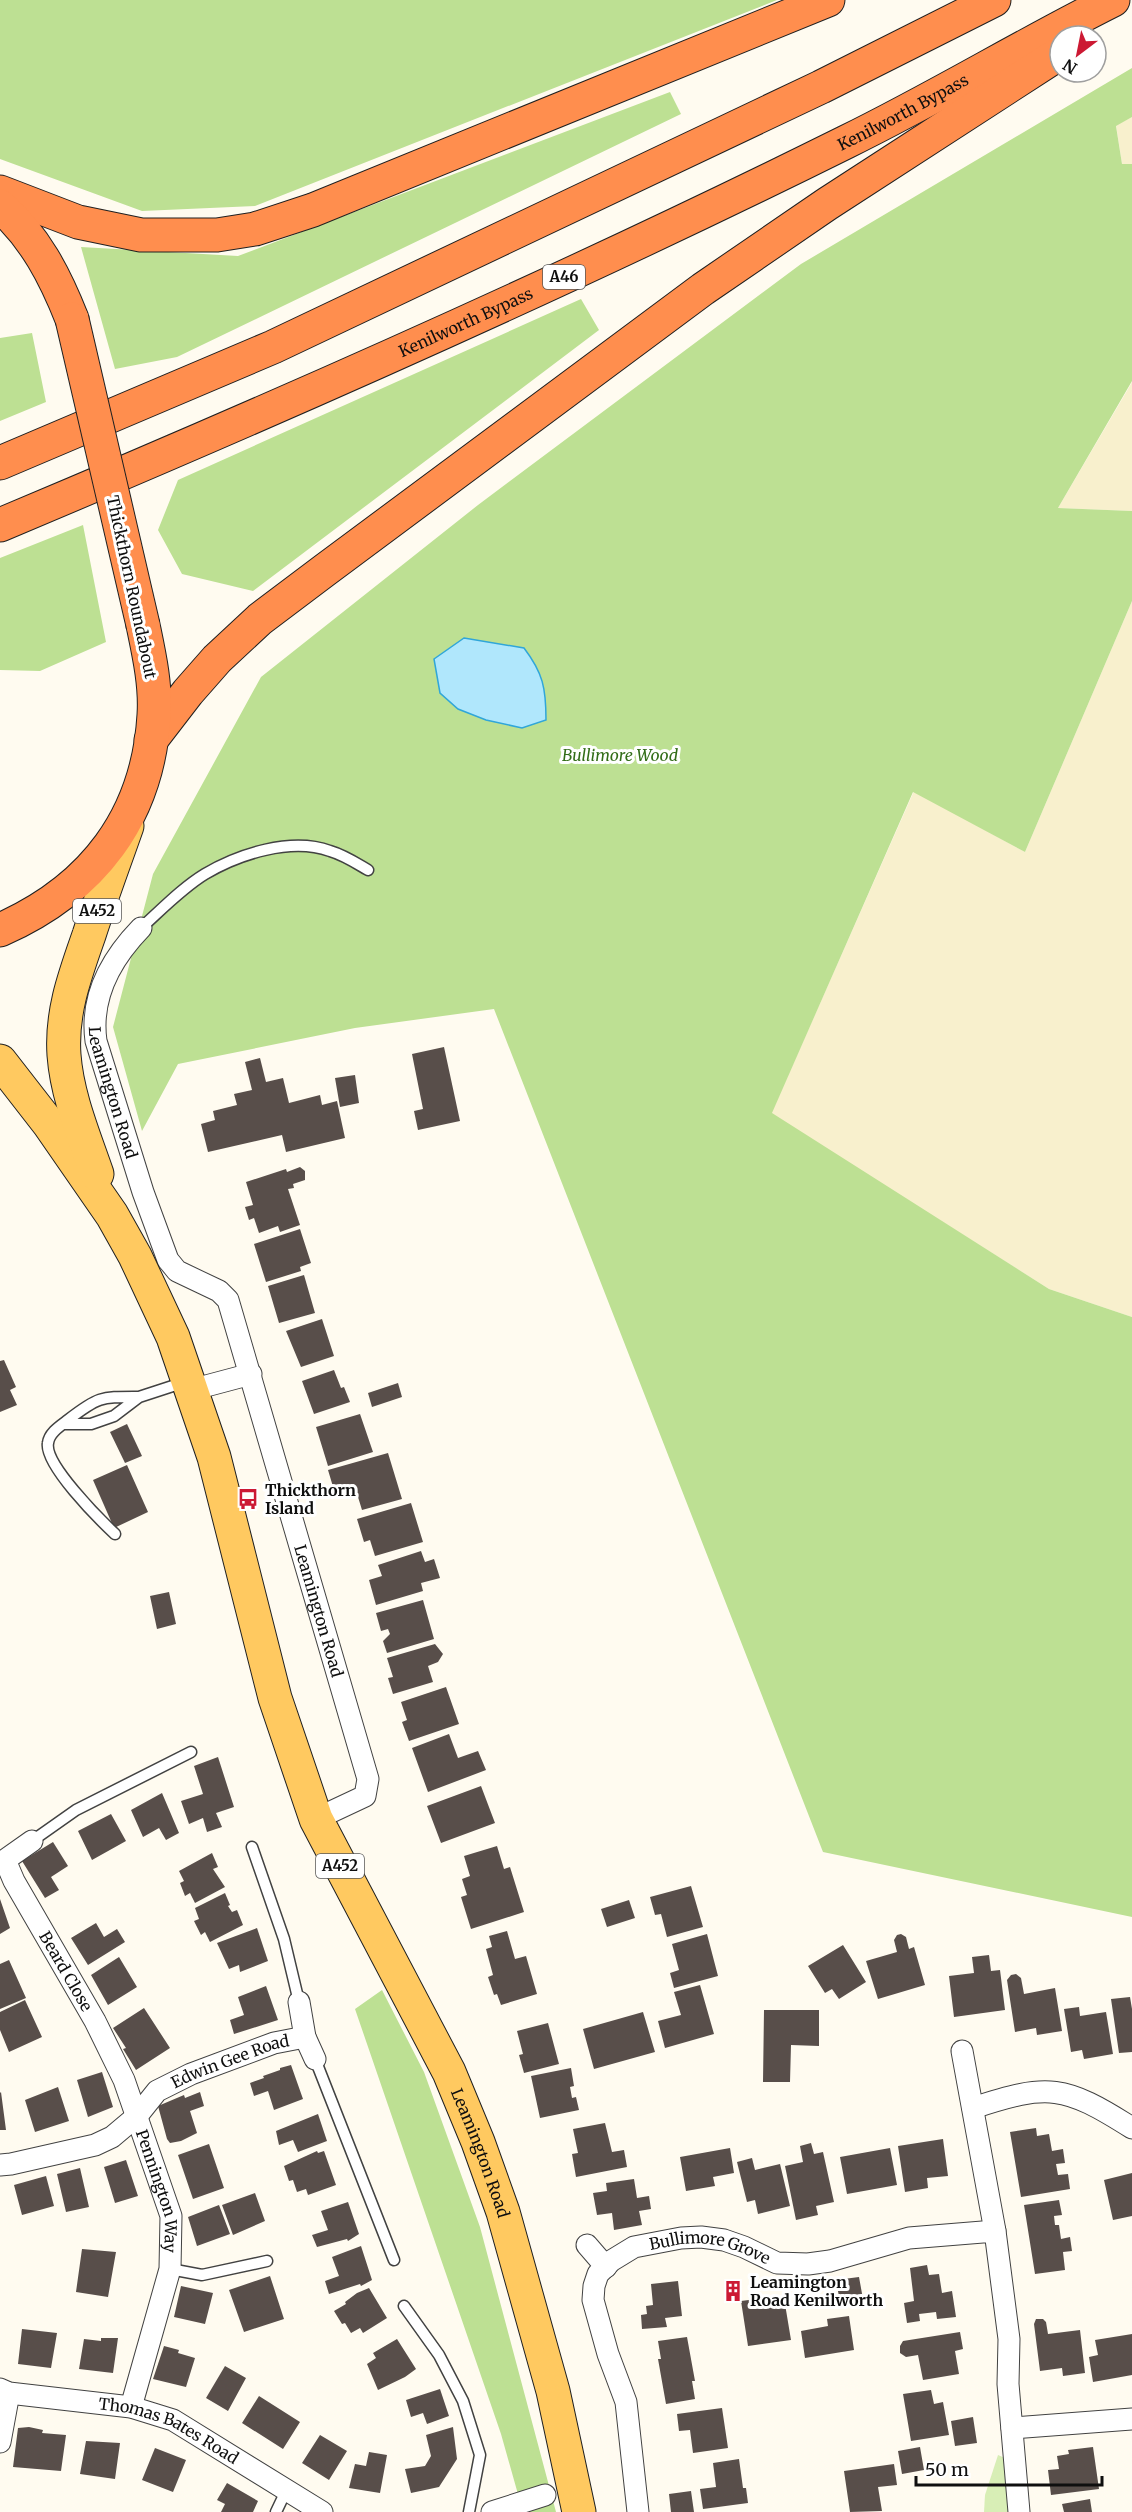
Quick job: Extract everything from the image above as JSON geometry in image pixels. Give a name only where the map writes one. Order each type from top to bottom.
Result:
[{"type":"highway","points":[[0,192],[78,222],[141,235],[217,235],[255,229],[313,210],[828,0]]},
{"type":"highway","points":[[0,463],[273,348],[821,87],[994,0]]},
{"type":"highway","name":"Kenilworth Bypass","points":[[0,525],[228,429],[483,316],[848,141],[1113,0]]},
{"type":"highway","points":[[1104,24],[1132,5]]},
{"type":"highway","points":[[151,740],[217,658],[260,619],[703,289],[827,204],[1048,61]]},
{"type":"highway","name":"Thickthorn Roundabout","points":[[0,206],[37,246],[57,282],[72,320],[143,625],[153,684],[154,714],[146,766],[133,808],[119,832],[98,861],[68,890],[51,903],[0,930]]},
{"type":"main road","name":"Leamington Road","points":[[112,1215],[72,1098],[64,1057],[64,1025],[72,982],[133,808]]},
{"type":"main road","name":"Leamington Road","points":[[0,1061],[49,1124],[112,1215],[135,1256],[172,1337],[214,1457],[275,1698],[316,1819],[375,1935],[430,2034],[475,2134],[512,2238],[553,2391],[579,2512]]},
{"type":"street","name":"Leamington Road","points":[[141,928],[122,950],[103,982],[95,1005],[96,1041],[143,1192],[168,1260],[177,1271],[224,1294],[228,1300],[368,1779],[365,1796],[316,1819]]},
{"type":"street","points":[[190,1385],[251,1374]]},
{"type":"street","name":"Beard Close","points":[[32,1841],[3,1862],[95,2021],[124,2080],[137,2116]]},
{"type":"street","name":"Edwin Gee Road","points":[[0,2165],[95,2145],[112,2137],[137,2116],[158,2091],[191,2074],[274,2043],[305,2037],[299,2002]]},
{"type":"street","points":[[305,2037],[315,2059]]},
{"type":"street","points":[[962,2051],[995,2231],[1010,2339],[1008,2384],[1019,2512]]},
{"type":"street","points":[[973,2108],[1016,2094],[1051,2091],[1072,2095],[1092,2103],[1132,2128]]},
{"type":"street","name":"Pennington Way","points":[[131,2407],[170,2270],[171,2216],[137,2116]]},
{"type":"street","name":"Bullimore Grove","points":[[638,2512],[626,2402],[608,2354],[594,2300],[594,2286],[598,2274],[622,2252],[634,2247],[681,2238],[701,2237],[744,2247],[777,2263],[797,2265],[830,2261],[863,2249],[909,2238],[995,2231]]},
{"type":"street","points":[[587,2245],[606,2266]]},
{"type":"street","points":[[0,2440],[4,2391]]},
{"type":"street","name":"Thomas Bates Road","points":[[4,2391],[131,2407],[173,2420],[322,2512]]},
{"type":"street","points":[[1012,2428],[1132,2420]]},
{"type":"street","points":[[492,2512],[544,2495],[557,2478],[567,2455]]},
{"type":"street","points":[[544,2495],[566,2505],[573,2512]]},
{"type":"lane","name":"Leamington Road","points":[[141,928],[204,875],[260,852],[303,847],[328,850],[368,870]]},
{"type":"lane","points":[[115,1534],[90,1509],[49,1456],[47,1444],[52,1433],[87,1405],[104,1397],[139,1397],[190,1385]]},
{"type":"lane","points":[[63,1424],[99,1422],[114,1416],[139,1397]]},
{"type":"lane","points":[[32,1841],[76,1810],[191,1752]]},
{"type":"lane","points":[[252,1847],[284,1939],[299,2002]]},
{"type":"lane","points":[[315,2059],[394,2260]]},
{"type":"lane","points":[[170,2270],[202,2275],[267,2261]]},
{"type":"lane","points":[[404,2306],[439,2355],[458,2391],[480,2455],[469,2512]]},
{"type":"lane","points":[[276,2512],[285,2491]]},
{"type":"shaded area","points":[[1132,117],[1132,164],[1122,164],[1116,125]]},
{"type":"shaded area","points":[[1132,381],[1132,511],[1058,508],[1131,384]]},
{"type":"shaded area","points":[[1132,601],[1132,1317],[1049,1289],[771,1114],[914,791],[1025,852]]},
{"type":"green space","points":[[0,0],[777,0],[255,206],[142,211],[0,159]]},
{"type":"green space","name":"Bullimore Wood","points":[[1132,68],[1132,117],[1116,126],[1122,164],[1132,164],[1132,381],[1058,508],[1132,511],[1132,601],[1025,852],[913,792],[772,1113],[1049,1289],[1132,1317],[1132,1917],[823,1852],[494,1009],[355,1028],[178,1064],[142,1131],[113,1027],[153,874],[261,677],[478,505],[801,264]]},
{"type":"green space","points":[[670,92],[681,114],[177,357],[115,369],[81,247],[238,256]]},
{"type":"green space","points":[[581,299],[599,330],[253,591],[182,574],[158,530],[178,480]]},
{"type":"green space","points":[[32,333],[46,402],[0,421],[0,338]]},
{"type":"green space","points":[[83,525],[106,642],[40,671],[0,670],[0,558]]},
{"type":"green space","points":[[382,1990],[424,2072],[480,2227],[556,2512],[523,2512],[501,2434],[355,2009]]},
{"type":"green space","points":[[998,2455],[1005,2458],[1010,2512],[984,2512],[985,2495]]},
{"type":"water","points":[[464,638],[524,648],[542,681],[546,720],[522,728],[486,720],[458,709],[440,693],[434,659]]},
{"type":"building","points":[[444,1047],[460,1121],[418,1130],[414,1111],[423,1109],[412,1054]]},
{"type":"building","points":[[260,1058],[266,1082],[283,1078],[289,1103],[320,1095],[322,1105],[337,1101],[345,1138],[286,1152],[282,1135],[208,1152],[201,1124],[215,1120],[213,1111],[237,1105],[234,1094],[252,1090],[245,1062]]},
{"type":"building","points":[[355,1075],[359,1103],[340,1107],[335,1078]]},
{"type":"building","points":[[300,1167],[305,1171],[305,1180],[293,1184],[294,1188],[288,1189],[300,1225],[280,1232],[278,1226],[259,1233],[254,1218],[249,1220],[245,1207],[253,1205],[246,1182],[286,1169],[287,1172]]},
{"type":"building","points":[[300,1229],[311,1263],[300,1267],[301,1271],[266,1282],[254,1244]]},
{"type":"building","points":[[304,1275],[315,1313],[279,1323],[268,1286]]},
{"type":"building","points":[[322,1319],[334,1356],[301,1367],[286,1331]]},
{"type":"building","points":[[4,1360],[16,1387],[10,1390],[17,1405],[0,1412],[0,1361]]},
{"type":"building","points":[[334,1370],[350,1402],[314,1414],[302,1381]]},
{"type":"building","points":[[398,1383],[402,1397],[372,1407],[368,1393]]},
{"type":"building","points":[[360,1414],[373,1452],[328,1466],[316,1427]]},
{"type":"building","points":[[127,1424],[142,1456],[125,1463],[110,1432]]},
{"type":"building","points":[[388,1453],[402,1499],[362,1510],[354,1484],[334,1490],[328,1470]]},
{"type":"building","points":[[127,1465],[148,1512],[114,1528],[93,1480]]},
{"type":"building","points":[[411,1503],[423,1542],[375,1556],[370,1540],[364,1542],[357,1519]]},
{"type":"building","points":[[421,1551],[425,1562],[434,1559],[440,1578],[421,1583],[423,1591],[376,1605],[369,1580],[382,1576],[378,1565]]},
{"type":"building","points":[[169,1592],[176,1624],[157,1629],[150,1596]]},
{"type":"building","points":[[423,1600],[434,1639],[387,1653],[383,1641],[390,1634],[388,1629],[381,1631],[376,1613]]},
{"type":"building","points":[[435,1644],[443,1654],[438,1662],[428,1666],[433,1682],[393,1694],[388,1678],[393,1677],[387,1658]]},
{"type":"building","points":[[446,1687],[459,1724],[409,1741],[402,1722],[407,1720],[401,1702]]},
{"type":"building","points":[[449,1734],[458,1758],[478,1751],[486,1770],[428,1792],[412,1748]]},
{"type":"building","points":[[218,1757],[234,1807],[216,1813],[222,1827],[207,1832],[203,1818],[189,1824],[181,1801],[203,1794],[194,1766]]},
{"type":"building","points":[[481,1786],[495,1823],[441,1843],[427,1806]]},
{"type":"building","points":[[162,1793],[179,1833],[166,1840],[159,1828],[143,1837],[131,1810]]},
{"type":"building","points":[[111,1814],[126,1841],[92,1860],[78,1831]]},
{"type":"building","points":[[53,1842],[68,1866],[51,1877],[59,1890],[45,1898],[22,1861]]},
{"type":"building","points":[[497,1846],[504,1869],[510,1867],[524,1912],[471,1929],[461,1897],[467,1895],[462,1879],[470,1876],[464,1856]]},
{"type":"building","points":[[212,1853],[218,1867],[213,1869],[225,1887],[195,1903],[190,1893],[185,1896],[180,1883],[184,1881],[179,1871]]},
{"type":"building","points":[[691,1886],[703,1927],[667,1937],[661,1914],[655,1915],[650,1897]]},
{"type":"building","points":[[225,1893],[230,1905],[228,1906],[232,1912],[237,1910],[243,1925],[210,1942],[205,1932],[201,1935],[194,1921],[199,1919],[195,1908]]},
{"type":"building","points":[[0,1899],[10,1928],[0,1934]]},
{"type":"building","points":[[629,1900],[635,1918],[607,1927],[601,1909]]},
{"type":"building","points":[[96,1923],[104,1937],[117,1929],[125,1942],[88,1965],[71,1938]]},
{"type":"building","points":[[257,1928],[268,1961],[240,1972],[239,1965],[229,1969],[217,1943]]},
{"type":"building","points":[[507,1931],[515,1959],[526,1956],[537,1994],[501,2005],[497,1994],[494,1995],[488,1977],[493,1975],[486,1949],[492,1947],[489,1936]]},
{"type":"building","points":[[707,1934],[718,1976],[674,1988],[670,1973],[679,1970],[672,1944]]},
{"type":"building","points":[[901,1934],[906,1937],[909,1949],[914,1947],[925,1985],[878,1999],[866,1961],[897,1952],[894,1940],[897,1935]]},
{"type":"building","points":[[843,1945],[866,1982],[839,1999],[832,1989],[825,1993],[808,1966]]},
{"type":"building","points":[[989,1955],[991,1971],[1000,1970],[1005,2010],[954,2017],[949,1976],[974,1973],[972,1957]]},
{"type":"building","points":[[119,1957],[137,1987],[108,2005],[91,1975]]},
{"type":"building","points":[[9,1960],[26,1998],[0,2009],[0,1964]]},
{"type":"building","points":[[1016,1974],[1021,1978],[1024,1994],[1055,1988],[1062,2031],[1037,2035],[1036,2028],[1015,2032],[1007,1980],[1011,1975]]},
{"type":"building","points":[[700,1985],[714,2034],[665,2048],[658,2021],[681,2015],[674,1992]]},
{"type":"building","points":[[266,1986],[278,2020],[234,2034],[230,2020],[244,2015],[238,1997]]},
{"type":"building","points":[[1130,1997],[1132,2052],[1119,2053],[1111,1999]]},
{"type":"building","points":[[25,2000],[42,2037],[9,2052],[0,2030],[0,2012]]},
{"type":"building","points":[[1079,2007],[1080,2016],[1106,2012],[1113,2054],[1084,2059],[1082,2050],[1071,2052],[1064,2009]]},
{"type":"building","points":[[144,2008],[170,2048],[136,2070],[113,2028]]},
{"type":"building","points":[[764,2010],[819,2010],[819,2046],[791,2045],[790,2082],[763,2082]]},
{"type":"building","points":[[643,2012],[655,2052],[594,2069],[583,2029]]},
{"type":"building","points":[[548,2023],[559,2064],[524,2073],[519,2055],[523,2054],[517,2031]]},
{"type":"building","points":[[291,2065],[303,2099],[274,2110],[268,2091],[254,2096],[250,2083]]},
{"type":"building","points":[[571,2068],[574,2086],[570,2087],[572,2098],[576,2097],[579,2110],[540,2118],[531,2076]]},
{"type":"building","points":[[102,2072],[113,2107],[88,2117],[77,2080]]},
{"type":"building","points":[[58,2087],[69,2121],[35,2132],[25,2100]]},
{"type":"building","points":[[1,2092],[6,2130],[0,2130]]},
{"type":"building","points":[[200,2092],[204,2106],[190,2111],[197,2133],[181,2141],[170,2143],[158,2106],[184,2095],[185,2098]]},
{"type":"building","points":[[318,2114],[327,2141],[298,2152],[293,2140],[279,2145],[276,2131]]},
{"type":"building","points":[[605,2123],[612,2152],[624,2150],[627,2167],[576,2177],[572,2154],[578,2153],[573,2129]]},
{"type":"building","points":[[1036,2128],[1037,2136],[1049,2134],[1052,2151],[1063,2149],[1065,2163],[1056,2164],[1058,2175],[1068,2174],[1070,2189],[1021,2197],[1010,2132]]},
{"type":"building","points":[[943,2139],[948,2176],[927,2178],[928,2188],[905,2192],[898,2146]]},
{"type":"building","points":[[811,2143],[814,2154],[823,2152],[834,2202],[816,2206],[818,2215],[796,2220],[785,2166],[803,2162],[800,2146]]},
{"type":"building","points":[[209,2144],[224,2188],[193,2199],[178,2155]]},
{"type":"building","points":[[730,2148],[734,2173],[713,2177],[715,2186],[686,2191],[680,2157]]},
{"type":"building","points":[[890,2148],[897,2185],[847,2194],[840,2157]]},
{"type":"building","points":[[317,2151],[318,2153],[324,2151],[336,2185],[308,2195],[306,2189],[297,2192],[293,2180],[289,2181],[284,2166]]},
{"type":"building","points":[[752,2158],[755,2170],[780,2164],[790,2206],[758,2214],[755,2200],[747,2202],[737,2162]]},
{"type":"building","points":[[126,2160],[138,2196],[115,2203],[104,2167]]},
{"type":"building","points":[[80,2168],[89,2207],[66,2212],[57,2174]]},
{"type":"building","points":[[1132,2173],[1132,2216],[1113,2220],[1104,2180]]},
{"type":"building","points":[[46,2176],[54,2206],[22,2215],[14,2185]]},
{"type":"building","points":[[634,2179],[637,2198],[649,2196],[651,2209],[639,2211],[642,2225],[614,2230],[612,2213],[597,2215],[593,2193],[607,2191],[606,2183]]},
{"type":"building","points":[[255,2193],[265,2221],[233,2235],[222,2205]]},
{"type":"building","points":[[1059,2200],[1062,2215],[1054,2216],[1055,2225],[1059,2225],[1061,2239],[1070,2237],[1072,2251],[1063,2252],[1065,2270],[1035,2274],[1024,2205]]},
{"type":"building","points":[[348,2202],[359,2234],[348,2241],[347,2239],[317,2247],[312,2235],[328,2230],[321,2211]]},
{"type":"building","points":[[219,2205],[230,2234],[197,2246],[188,2217]]},
{"type":"building","points":[[361,2246],[372,2280],[361,2286],[360,2284],[329,2294],[325,2281],[339,2276],[332,2257]]},
{"type":"building","points":[[82,2249],[116,2252],[108,2297],[76,2292]]},
{"type":"building","points":[[927,2265],[929,2275],[939,2274],[942,2293],[952,2291],[956,2317],[937,2319],[936,2312],[919,2314],[920,2321],[907,2323],[904,2303],[914,2301],[910,2268]]},
{"type":"building","points":[[270,2276],[284,2319],[244,2332],[229,2290]]},
{"type":"building","points":[[859,2277],[863,2299],[840,2302],[836,2280]]},
{"type":"building","points":[[678,2281],[682,2316],[665,2318],[667,2327],[642,2329],[641,2315],[647,2314],[646,2306],[653,2305],[651,2284]]},
{"type":"building","points":[[181,2286],[213,2293],[205,2324],[174,2317]]},
{"type":"building","points":[[369,2288],[387,2318],[363,2333],[360,2328],[351,2333],[334,2311],[346,2304],[345,2302],[357,2293]]},
{"type":"building","points":[[764,2298],[765,2303],[778,2301],[779,2305],[785,2304],[791,2340],[748,2346],[741,2301]]},
{"type":"building","points":[[849,2316],[854,2350],[805,2358],[801,2331],[828,2326],[827,2319]]},
{"type":"building","points":[[1036,2319],[1043,2319],[1046,2322],[1048,2334],[1080,2330],[1085,2373],[1063,2376],[1062,2368],[1040,2371],[1034,2324]]},
{"type":"building","points":[[22,2329],[57,2333],[51,2368],[18,2364]]},
{"type":"building","points":[[960,2332],[963,2349],[955,2351],[959,2374],[923,2380],[918,2355],[906,2357],[900,2353],[903,2341]]},
{"type":"building","points":[[1132,2334],[1132,2375],[1093,2382],[1089,2357],[1098,2355],[1095,2340]]},
{"type":"building","points":[[687,2337],[695,2381],[692,2381],[695,2399],[666,2404],[658,2359],[661,2359],[658,2341]]},
{"type":"building","points":[[101,2338],[118,2338],[113,2373],[79,2369],[84,2339],[101,2341]]},
{"type":"building","points":[[397,2339],[416,2369],[378,2390],[367,2364],[376,2358],[373,2353]]},
{"type":"building","points":[[164,2346],[195,2358],[186,2387],[153,2379]]},
{"type":"building","points":[[225,2366],[246,2378],[228,2411],[206,2398]]},
{"type":"building","points":[[440,2389],[449,2416],[427,2424],[423,2413],[411,2417],[406,2400]]},
{"type":"building","points":[[931,2390],[934,2404],[943,2402],[949,2435],[911,2441],[903,2394]]},
{"type":"building","points":[[259,2396],[300,2422],[283,2449],[242,2423]]},
{"type":"building","points":[[722,2408],[728,2448],[693,2453],[690,2430],[679,2431],[677,2414]]},
{"type":"building","points":[[973,2417],[977,2443],[955,2446],[951,2421]]},
{"type":"building","points":[[29,2427],[43,2430],[42,2433],[66,2435],[61,2471],[13,2467],[18,2428]]},
{"type":"building","points":[[453,2427],[457,2459],[439,2487],[411,2493],[405,2469],[425,2466],[431,2456],[426,2435]]},
{"type":"building","points":[[320,2435],[347,2451],[329,2480],[302,2463]]},
{"type":"building","points":[[86,2441],[120,2443],[115,2479],[80,2474]]},
{"type":"building","points":[[920,2447],[924,2470],[902,2474],[898,2451]]},
{"type":"building","points":[[1093,2447],[1099,2489],[1051,2495],[1048,2470],[1059,2469],[1057,2456],[1069,2454],[1068,2450]]},
{"type":"building","points":[[155,2448],[186,2460],[173,2492],[142,2480]]},
{"type":"building","points":[[369,2452],[387,2455],[380,2493],[349,2488],[355,2464],[366,2466]]},
{"type":"building","points":[[739,2459],[743,2488],[746,2488],[748,2503],[703,2509],[700,2489],[716,2487],[713,2463]]},
{"type":"building","points":[[894,2464],[897,2485],[878,2487],[882,2511],[850,2512],[844,2471]]},
{"type":"building","points":[[227,2483],[258,2501],[253,2512],[221,2512],[225,2504],[217,2500]]},
{"type":"building","points":[[691,2491],[694,2512],[671,2512],[669,2494]]},
{"type":"building","points":[[1090,2499],[1092,2512],[1064,2512],[1062,2504]]},
{"type":"place","name":"Thickthorn Island","points":[[248,1499]]},
{"type":"place","name":"Leamington Road Kenilworth","points":[[733,2291]]}]
